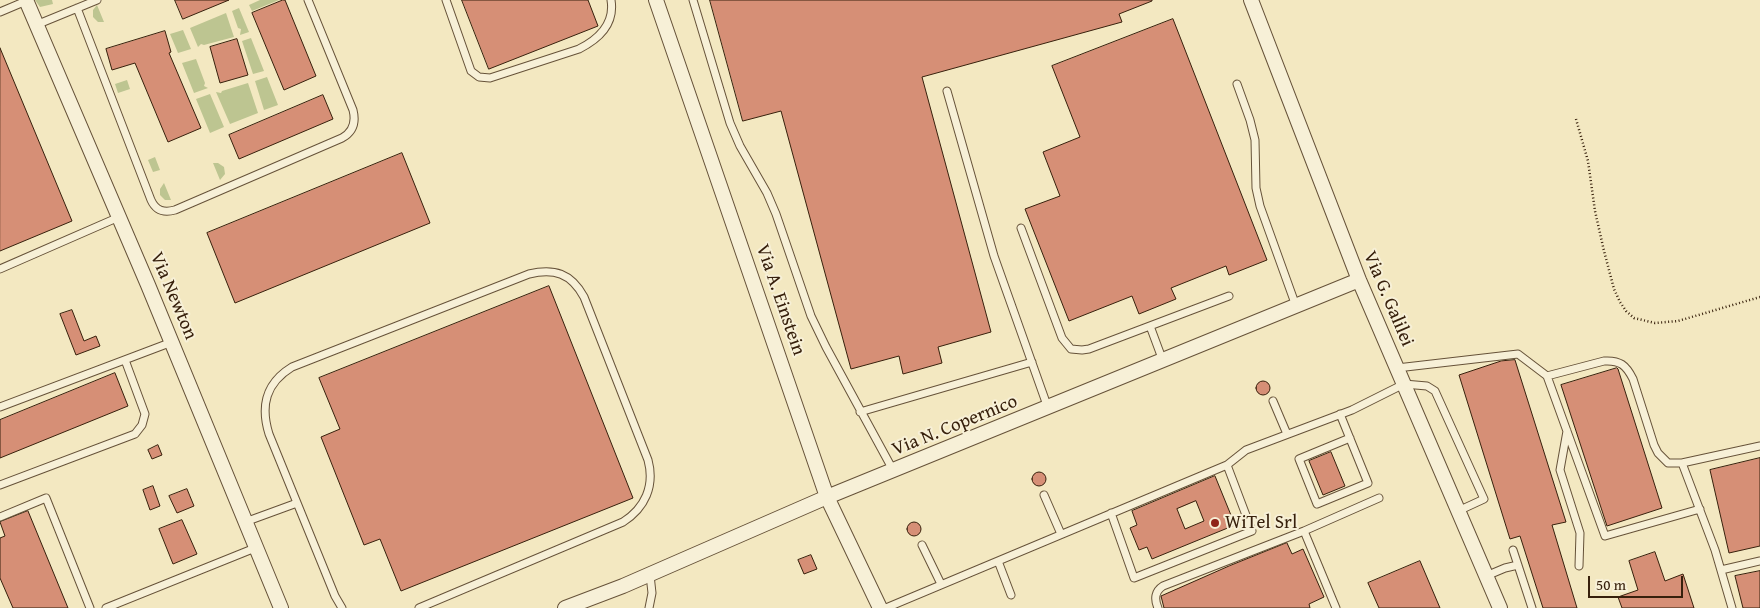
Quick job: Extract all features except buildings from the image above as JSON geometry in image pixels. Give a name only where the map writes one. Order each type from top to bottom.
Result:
[{"type":"street","name":"Via A. Einstein","points":[[656,0],[827,498],[880,608]]},
{"type":"street","name":"Via G. Galilei","points":[[1251,0],[1359,280],[1500,608]]},
{"type":"street","name":"Via Newton","points":[[26,1],[172,342],[281,608]]},
{"type":"street","name":"Via N. Copernico","points":[[565,608],[650,575],[827,498],[1359,280]]},
{"type":"lane","points":[[36,24],[97,0]]},
{"type":"lane","points":[[78,8],[151,200],[157,208],[170,212],[342,138],[351,131],[354,124],[353,110],[308,0]]},
{"type":"lane","points":[[446,0],[471,71],[479,78],[490,78],[592,42],[605,30],[610,20],[611,0]]},
{"type":"lane","points":[[693,0],[730,123],[740,146],[774,209],[815,325],[893,471]]},
{"type":"lane","points":[[0,12],[26,1]]},
{"type":"lane","points":[[1237,84],[1255,140],[1256,182],[1260,206],[1296,306]]},
{"type":"lane","points":[[947,92],[994,256],[1048,408]]},
{"type":"lane","points":[[0,269],[119,217]]},
{"type":"lane","points":[[1021,228],[1062,338],[1071,348],[1088,349],[1229,296]]},
{"type":"lane","points":[[342,608],[334,596],[269,434],[264,413],[265,404],[277,378],[292,367],[529,274],[554,272],[568,277],[575,283],[584,297],[648,460],[651,480],[645,498],[636,512],[623,522],[419,608]]},
{"type":"lane","points":[[1150,326],[1163,361]]},
{"type":"lane","points":[[0,407],[172,342]]},
{"type":"lane","points":[[1396,368],[1518,354],[1547,376],[1605,536],[1700,509]]},
{"type":"lane","points":[[0,484],[135,434],[142,425],[145,414],[125,360]]},
{"type":"lane","points":[[1547,376],[1604,361],[1622,363],[1633,379],[1658,454],[1668,463],[1682,463],[1760,446]]},
{"type":"lane","points":[[860,412],[1032,362]]},
{"type":"lane","points":[[886,608],[1227,465],[1246,450],[1340,414],[1404,384],[1427,386],[1435,391],[1484,499],[1458,511]]},
{"type":"lane","points":[[1273,401],[1287,434]]},
{"type":"lane","points":[[1340,414],[1350,438],[1368,483],[1318,504],[1299,459],[1350,438]]},
{"type":"lane","points":[[1567,431],[1560,470],[1580,533],[1579,566]]},
{"type":"lane","points":[[1682,463],[1722,570],[1732,608]]},
{"type":"lane","points":[[1111,513],[1134,578],[1252,531],[1227,465]]},
{"type":"lane","points":[[1044,496],[1061,534]]},
{"type":"lane","points":[[0,517],[46,498],[90,608]]},
{"type":"lane","points":[[1158,608],[1155,600],[1156,595],[1163,586],[1304,531],[1379,498]]},
{"type":"lane","points":[[245,522],[297,503]]},
{"type":"lane","points":[[1304,531],[1336,608]]},
{"type":"lane","points":[[922,545],[941,584]]},
{"type":"lane","points":[[106,608],[256,548]]},
{"type":"lane","points":[[1513,550],[1532,608]]},
{"type":"lane","points":[[998,561],[1011,595]]},
{"type":"lane","points":[[1722,570],[1760,561]]},
{"type":"lane","points":[[1486,576],[1518,565]]},
{"type":"lane","points":[[649,608],[652,593],[650,575]]},
{"type":"path","points":[[1576,119],[1588,161],[1595,211],[1604,251],[1614,289],[1626,311],[1634,318],[1655,324],[1678,321],[1760,297]]},
{"type":"green space","points":[[35,0],[52,0],[53,4],[40,7]]},
{"type":"green space","points":[[260,0],[279,0],[252,11],[249,5]]},
{"type":"green space","points":[[97,5],[104,22],[98,22],[93,17],[93,10]]},
{"type":"green space","points":[[239,8],[249,32],[240,35],[241,29],[238,28],[232,11]]},
{"type":"green space","points":[[226,13],[234,37],[204,45],[201,44],[198,47],[190,28]]},
{"type":"green space","points":[[183,30],[191,49],[178,53],[170,34]]},
{"type":"green space","points":[[251,38],[264,71],[253,74],[242,41]]},
{"type":"green space","points":[[196,59],[205,83],[204,86],[208,88],[194,93],[182,63]]},
{"type":"green space","points":[[267,77],[278,105],[264,110],[255,81]]},
{"type":"green space","points":[[127,80],[130,89],[118,93],[115,84]]},
{"type":"green space","points":[[248,83],[258,113],[230,124],[216,92],[221,93],[222,91]]},
{"type":"green space","points":[[210,94],[224,127],[210,133],[196,99]]},
{"type":"green space","points":[[155,157],[160,170],[153,172],[148,160]]},
{"type":"green space","points":[[213,163],[218,163],[224,167],[225,174],[220,180]]},
{"type":"green space","points":[[164,183],[171,200],[165,200],[160,195],[160,189]]},
{"type":"place","name":"WiTel Srl","points":[[1215,523]]}]
